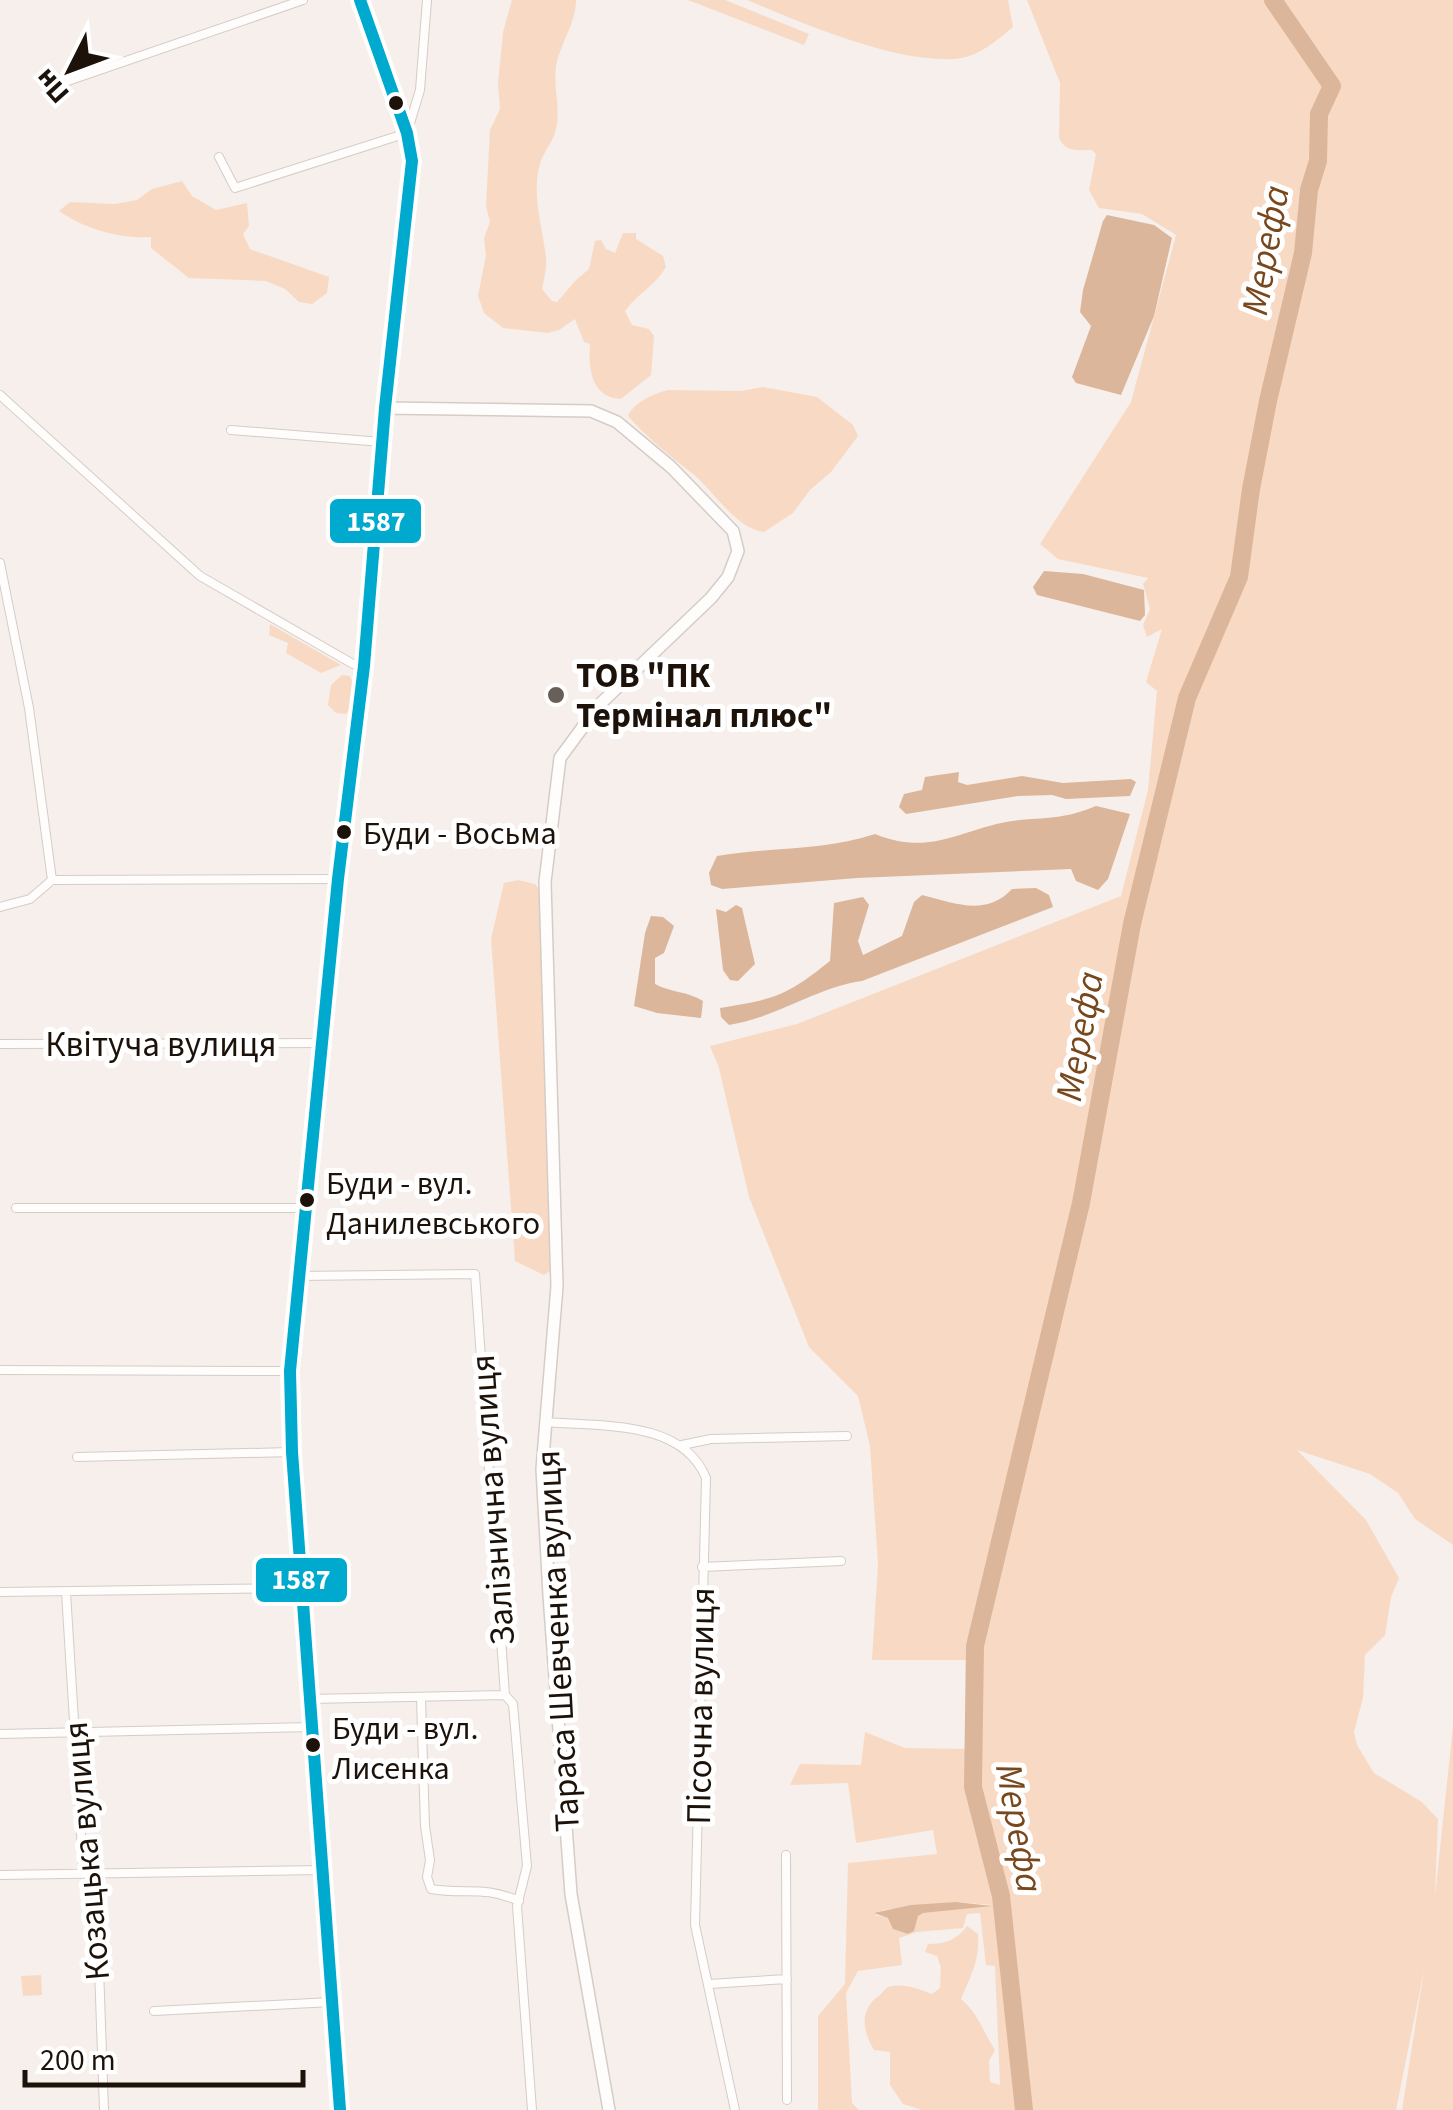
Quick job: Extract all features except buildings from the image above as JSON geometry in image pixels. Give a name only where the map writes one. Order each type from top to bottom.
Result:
[{"type":"street","points":[[59,84],[303,0]]},
{"type":"street","points":[[340,2110],[292,1452],[290,1371],[296,1276],[364,666],[385,408],[412,161],[407,133],[360,0]]},
{"type":"street","points":[[407,133],[420,90],[426,0]]},
{"type":"street","points":[[219,158],[235,188],[407,133]]},
{"type":"street","points":[[0,395],[200,576],[353,664],[364,666]]},
{"type":"street","name":"Тараса Шевченка вулиця","points":[[385,408],[591,411],[616,422],[671,467],[733,531],[738,551],[728,576],[711,598],[599,705],[560,758],[545,882],[558,1286],[542,1469],[548,1596],[572,1894],[609,2110]]},
{"type":"street","points":[[231,430],[382,442]]},
{"type":"street","points":[[0,564],[30,708],[52,880]]},
{"type":"street","points":[[0,907],[30,899],[52,880],[338,879]]},
{"type":"street","name":"Квітуча вулиця","points":[[0,1044],[322,1044]]},
{"type":"street","points":[[16,1208],[303,1208]]},
{"type":"street","name":"Залізнична вулиця","points":[[296,1276],[476,1274],[505,1694],[513,1704],[527,1866],[519,1901],[532,2110]]},
{"type":"street","points":[[0,1370],[290,1371]]},
{"type":"street","points":[[546,1422],[650,1432],[682,1445],[711,1439],[847,1436]]},
{"type":"street","name":"Пісочна вулиця","points":[[682,1445],[698,1459],[706,1478],[696,1925],[735,2110]]},
{"type":"street","points":[[77,1457],[292,1452]]},
{"type":"street","points":[[702,1567],[841,1561]]},
{"type":"street","points":[[0,1592],[302,1588]]},
{"type":"street","name":"Козацька вулиця","points":[[66,1592],[83,1866],[96,1883],[104,2110]]},
{"type":"street","points":[[310,1698],[505,1694]]},
{"type":"street","points":[[421,1698],[430,1860],[427,1877],[431,1888],[450,1892],[492,1889],[519,1901]]},
{"type":"street","points":[[0,1734],[312,1727]]},
{"type":"street","points":[[786,1855],[787,2100]]},
{"type":"street","points":[[0,1875],[323,1870]]},
{"type":"street","points":[[710,1984],[787,1979]]},
{"type":"street","points":[[154,2011],[332,2002]]},
{"type":"shaded area","points":[[512,0],[576,0],[556,67],[556,129],[538,176],[537,199],[546,262],[542,289],[557,302],[589,269],[595,241],[601,240],[606,249],[615,253],[623,233],[636,233],[636,239],[663,256],[666,267],[662,273],[625,311],[632,325],[649,329],[654,336],[651,375],[621,399],[597,387],[591,372],[590,344],[584,342],[575,319],[548,333],[503,328],[484,313],[478,296],[486,255],[484,238],[490,222],[486,206],[490,130],[500,109],[503,32]]},
{"type":"shaded area","points":[[688,0],[725,0],[809,34],[804,45]]},
{"type":"shaded area","points":[[747,0],[1008,0],[1013,27],[970,56],[929,58],[875,48]]},
{"type":"shaded area","points":[[1027,0],[1453,0],[1453,1545],[1415,1519],[1398,1493],[1370,1474],[1297,1450],[1366,1520],[1399,1578],[1391,1597],[1385,1635],[1365,1655],[1363,1698],[1354,1732],[1357,1745],[1374,1773],[1422,1802],[1438,1819],[1435,1896],[1453,1726],[1453,2110],[1402,2110],[1424,1970],[1396,2110],[922,2110],[903,2104],[890,2085],[890,2052],[874,2050],[865,2028],[866,2013],[886,1988],[907,1986],[932,1994],[940,1988],[941,1968],[937,1956],[925,1952],[928,1944],[950,1940],[967,1926],[978,1934],[978,1952],[961,1999],[977,2017],[995,2050],[989,2061],[990,2082],[1000,2085],[995,1966],[986,1965],[980,1913],[967,1914],[963,1928],[917,1932],[899,1938],[902,1965],[858,1971],[846,1993],[852,2103],[859,2110],[818,2110],[818,2016],[845,1984],[848,1863],[937,1854],[933,1830],[856,1843],[848,1783],[790,1785],[800,1764],[861,1765],[865,1732],[905,1748],[969,1749],[969,1660],[872,1660],[878,1564],[870,1446],[858,1396],[809,1347],[749,1197],[719,1068],[710,1046],[797,1024],[1121,896],[1148,790],[1157,691],[1146,682],[1162,629],[1147,637],[1143,625],[1150,609],[1143,584],[1148,578],[1058,559],[1040,544],[1131,402],[1176,235],[1142,214],[1099,208],[1089,190],[1096,154],[1092,150],[1069,148],[1059,138],[1060,83]],"holes":[[[956,1902],[992,1905],[923,1913],[918,1915],[914,1931],[908,1934],[894,1929],[889,1918],[875,1915],[884,1910]]]},
{"type":"shaded area","points":[[182,181],[192,196],[216,210],[247,203],[249,226],[243,234],[250,249],[329,277],[327,293],[312,304],[299,302],[285,289],[266,281],[189,278],[151,248],[151,237],[103,231],[59,211],[70,202],[115,204],[137,200],[152,189]]},
{"type":"shaded area","points":[[1107,215],[1154,225],[1172,238],[1154,316],[1121,395],[1076,383],[1072,377],[1091,326],[1080,312],[1083,290]]},
{"type":"shaded area","points":[[763,387],[817,397],[853,425],[858,436],[793,513],[764,532],[735,517],[628,416],[639,403],[668,390],[741,391]]},
{"type":"shaded area","points":[[1044,571],[1083,574],[1144,590],[1145,615],[1140,621],[1037,595],[1033,587]]},
{"type":"shaded area","points":[[270,624],[341,665],[321,673],[286,653],[288,643],[269,635]]},
{"type":"shaded area","points":[[342,675],[350,676],[352,685],[352,701],[346,714],[336,713],[328,705],[331,685]]},
{"type":"shaded area","points":[[959,772],[958,782],[967,785],[1022,776],[1063,783],[1131,779],[1136,782],[1130,796],[1018,796],[906,814],[899,807],[904,794],[922,790],[925,777]]},
{"type":"shaded area","points":[[1096,806],[1130,814],[1108,879],[1098,890],[1076,881],[1071,869],[857,878],[722,889],[711,885],[709,873],[717,856],[837,843],[875,834],[896,841],[932,842],[1000,823],[1066,815]]},
{"type":"shaded area","points":[[518,880],[535,884],[542,893],[555,1268],[544,1275],[515,1261],[491,939],[504,883]]},
{"type":"shaded area","points":[[1036,888],[1049,895],[1053,907],[764,1016],[729,1025],[721,1017],[720,1008],[779,994],[830,961],[834,903],[863,897],[869,905],[858,941],[863,955],[902,936],[914,902],[922,895],[969,906],[991,903],[1012,889]]},
{"type":"shaded area","points":[[736,905],[742,908],[755,964],[738,981],[730,980],[723,970],[716,909],[726,912]]},
{"type":"shaded area","points":[[651,916],[663,917],[674,926],[664,953],[655,958],[655,984],[703,1001],[701,1018],[634,1006]]},
{"type":"shaded area","points":[[956,1902],[992,1906],[923,1913],[918,1916],[914,1931],[908,1934],[893,1929],[888,1918],[874,1913],[911,1905]]},
{"type":"shaded area","points":[[41,1975],[42,1995],[23,1996],[21,1976]]},
{"type":"waterway","name":"Мерефа","points":[[1024,2110],[1001,1896],[973,1787],[975,1646],[1081,1203],[1132,924],[1187,698],[1239,577],[1268,401],[1303,253],[1309,190],[1318,161],[1319,114],[1332,86],[1273,0]]},
{"type":"transit line","name":"1587","points":[[340,2110],[292,1452],[290,1371],[412,161],[407,133],[360,0]]},
{"type":"place","name":"ТОВ \"ПК Термінал плюс\"","points":[[556,695]]},
{"type":"place","name":"Буди - Восьма","points":[[344,832]]},
{"type":"place","name":"Буди - вул. Данилевського","points":[[307,1200]]},
{"type":"place","name":"Буди - вул. Лисенка","points":[[313,1745]]}]
